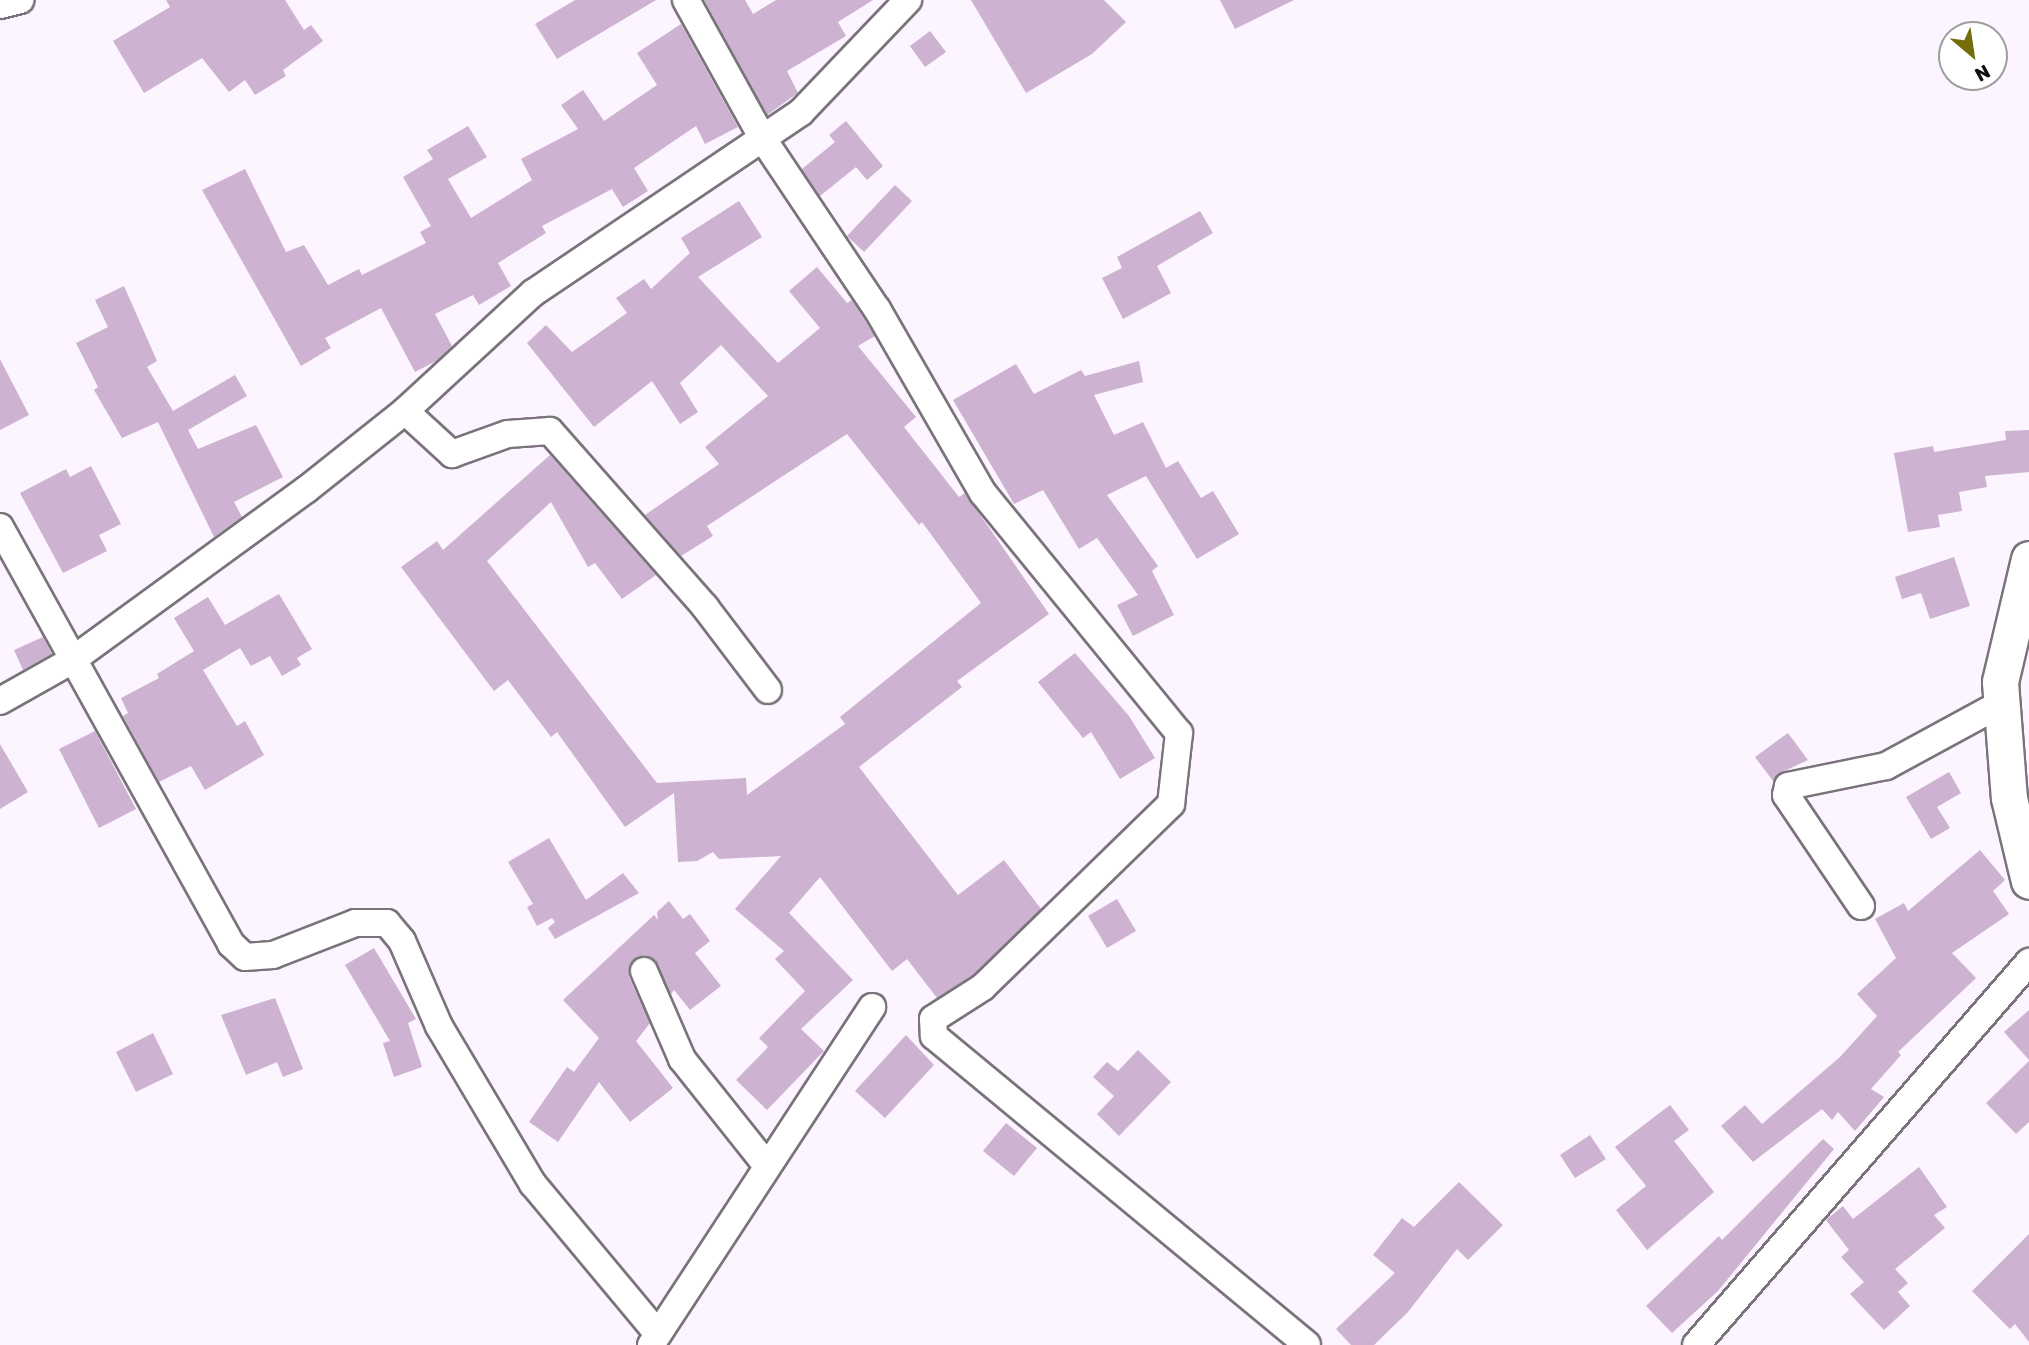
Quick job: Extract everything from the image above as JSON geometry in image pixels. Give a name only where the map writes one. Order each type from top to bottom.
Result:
[{"type":"main road","points":[[2029,559],[2000,682],[2009,798],[2029,881]]},
{"type":"street","points":[[0,5],[20,0]]},
{"type":"street","points":[[686,0],[763,139],[877,309],[983,493],[1179,733],[1171,804],[983,986],[933,1019],[934,1036],[1307,1345]]},
{"type":"street","points":[[0,701],[71,661],[307,489],[405,411],[533,293],[801,112],[908,0]]},
{"type":"street","points":[[405,411],[452,454],[509,433],[550,431],[705,607],[768,690]]},
{"type":"street","points":[[0,527],[71,661],[219,925],[245,957],[272,955],[355,923],[387,923],[402,941],[439,1026],[533,1184],[655,1339],[872,1007]]},
{"type":"street","points":[[1861,906],[1786,795],[1788,786],[1886,766],[2000,704]]},
{"type":"street","points":[[1696,1345],[2029,962]]},
{"type":"street","points":[[644,971],[682,1059],[767,1166]]},
{"type":"building","points":[[166,0],[285,0],[304,30],[311,25],[323,41],[283,70],[286,76],[255,95],[245,80],[229,92],[202,58],[144,93],[113,41],[170,7]]},
{"type":"building","points":[[575,0],[656,0],[557,59],[535,24]]},
{"type":"building","points":[[704,0],[745,0],[753,14],[776,0],[873,0],[838,22],[846,36],[787,71],[798,93],[767,115]]},
{"type":"building","points":[[971,0],[1104,0],[1126,22],[1092,54],[1026,93]]},
{"type":"building","points":[[1220,0],[1294,0],[1235,29]]},
{"type":"building","points":[[681,24],[738,127],[705,144],[696,126],[634,168],[648,191],[623,207],[612,189],[542,226],[546,233],[498,263],[511,286],[479,305],[473,295],[435,314],[452,346],[436,361],[415,372],[381,308],[325,338],[331,348],[301,366],[202,190],[245,169],[286,252],[304,245],[328,285],[359,269],[362,275],[426,243],[420,232],[431,226],[403,177],[433,159],[427,150],[468,126],[487,157],[448,179],[471,218],[532,180],[521,159],[578,129],[561,105],[583,90],[604,121],[657,85],[637,53]]},
{"type":"building","points":[[930,31],[946,52],[925,67],[910,46]]},
{"type":"building","points":[[846,121],[883,166],[867,180],[856,167],[820,196],[802,169],[835,142],[829,135]]},
{"type":"building","points":[[895,185],[912,201],[864,252],[847,236]]},
{"type":"building","points":[[739,201],[762,237],[698,277],[778,363],[820,328],[789,291],[817,267],[847,303],[852,300],[875,336],[858,346],[916,417],[904,427],[959,497],[965,493],[1049,614],[957,681],[962,687],[859,767],[958,895],[1004,860],[1041,909],[973,975],[937,998],[907,959],[892,971],[820,877],[789,913],[853,980],[801,1029],[824,1051],[767,1110],[736,1080],[768,1047],[759,1038],[805,991],[775,959],[784,951],[735,909],[781,856],[719,859],[713,852],[697,861],[678,862],[674,793],[625,827],[557,732],[551,737],[508,680],[494,691],[401,567],[437,541],[443,550],[550,455],[656,575],[622,599],[595,563],[588,567],[551,502],[487,561],[657,783],[746,778],[747,795],[845,724],[840,717],[981,603],[922,522],[919,525],[847,434],[707,526],[713,536],[681,556],[645,515],[719,464],[705,447],[768,396],[721,345],[680,383],[698,412],[680,424],[652,381],[594,427],[527,343],[546,325],[572,352],[627,313],[616,298],[644,279],[651,289],[690,253],[681,238]]},
{"type":"building","points":[[1200,211],[1213,233],[1157,266],[1171,293],[1123,319],[1102,278],[1122,268],[1117,257]]},
{"type":"building","points":[[124,286],[157,361],[147,367],[173,411],[235,375],[247,396],[188,430],[198,449],[256,425],[283,477],[234,502],[242,517],[214,537],[158,422],[122,438],[94,390],[98,387],[76,343],[108,327],[95,300]]},
{"type":"building","points":[[0,359],[29,415],[0,430]]},
{"type":"building","points":[[1139,361],[1143,382],[1094,395],[1114,435],[1143,422],[1166,468],[1178,461],[1201,498],[1213,491],[1239,534],[1197,559],[1146,476],[1107,495],[1158,566],[1152,571],[1174,615],[1133,636],[1117,605],[1138,595],[1097,538],[1079,549],[1043,490],[1014,504],[953,400],[1016,364],[1034,394],[1081,370],[1085,376]]},
{"type":"building","points":[[2029,430],[2029,472],[1985,476],[1987,487],[1959,492],[1962,511],[1938,515],[1940,527],[1908,532],[1894,453],[1933,446],[1934,452],[2006,440],[2005,431]]},
{"type":"building","points":[[91,466],[121,524],[99,535],[107,551],[63,573],[20,493],[66,469],[70,477]]},
{"type":"building","points":[[1954,557],[1970,606],[1930,619],[1921,593],[1902,599],[1895,577]]},
{"type":"building","points":[[279,594],[312,649],[297,658],[301,665],[282,676],[270,656],[251,666],[240,648],[203,670],[237,726],[245,721],[264,755],[205,790],[191,766],[159,782],[123,716],[128,713],[121,698],[159,678],[157,674],[194,651],[174,618],[208,597],[225,625]]},
{"type":"building","points":[[43,637],[52,654],[23,670],[14,650]]},
{"type":"building","points":[[1075,653],[1129,716],[1155,758],[1120,779],[1091,732],[1083,738],[1038,682]]},
{"type":"building","points":[[95,731],[136,809],[99,828],[59,749]]},
{"type":"building","points":[[1788,733],[1808,760],[1778,774],[1773,781],[1755,757]]},
{"type":"building","points":[[0,744],[28,792],[0,809]]},
{"type":"building","points":[[1949,772],[1961,793],[1937,807],[1950,828],[1931,839],[1906,797]]},
{"type":"building","points":[[549,838],[586,900],[623,873],[639,893],[555,939],[548,928],[555,922],[552,918],[537,926],[527,907],[533,904],[508,862]]},
{"type":"building","points":[[1980,850],[2005,880],[1993,891],[2009,914],[1952,953],[1976,978],[1898,1052],[1901,1055],[1871,1089],[1884,1097],[1855,1131],[1838,1112],[1832,1120],[1822,1109],[1753,1162],[1721,1126],[1745,1105],[1762,1124],[1840,1057],[1877,1016],[1857,994],[1896,958],[1875,919],[1904,903],[1908,911]]},
{"type":"building","points":[[1117,899],[1136,931],[1107,948],[1088,916]]},
{"type":"building","points":[[669,901],[683,919],[690,914],[710,941],[695,953],[721,986],[690,1010],[674,990],[671,994],[654,959],[645,955],[632,961],[629,977],[650,1023],[636,1041],[673,1088],[630,1122],[599,1082],[558,1142],[529,1122],[567,1067],[574,1072],[599,1038],[563,1000],[654,915],[658,920],[657,912]]},
{"type":"building","points":[[374,948],[416,1019],[408,1023],[422,1067],[394,1077],[383,1043],[390,1041],[345,965]]},
{"type":"building","points":[[275,998],[303,1069],[283,1077],[277,1062],[246,1075],[221,1015]]},
{"type":"building","points":[[2029,1010],[2029,1060],[2004,1032]]},
{"type":"building","points":[[153,1033],[173,1074],[136,1092],[116,1052]]},
{"type":"building","points":[[906,1035],[934,1065],[885,1118],[855,1091]]},
{"type":"building","points":[[1138,1050],[1171,1082],[1119,1136],[1097,1114],[1114,1096],[1093,1077],[1107,1062],[1118,1071]]},
{"type":"building","points":[[2029,1061],[2029,1122],[2016,1134],[1986,1103]]},
{"type":"building","points":[[1670,1105],[1689,1130],[1674,1141],[1714,1192],[1647,1250],[1616,1210],[1646,1186],[1615,1147]]},
{"type":"building","points":[[1006,1123],[1037,1148],[1014,1176],[983,1151]]},
{"type":"building","points":[[1590,1135],[1606,1159],[1575,1178],[1560,1155]]},
{"type":"building","points":[[1823,1139],[1834,1149],[1718,1291],[1672,1333],[1646,1306],[1719,1236],[1722,1240]]},
{"type":"building","points":[[1919,1167],[1947,1207],[1934,1215],[1945,1228],[1895,1269],[1908,1283],[1898,1292],[1910,1306],[1884,1330],[1850,1294],[1864,1282],[1841,1257],[1849,1250],[1826,1220],[1843,1206],[1853,1219]]},
{"type":"building","points":[[1459,1182],[1503,1225],[1468,1260],[1457,1249],[1408,1312],[1374,1345],[1351,1345],[1336,1329],[1395,1273],[1373,1255],[1402,1218],[1414,1227]]},
{"type":"building","points":[[2029,1234],[2029,1342],[2015,1324],[2010,1329],[1972,1291]]}]
